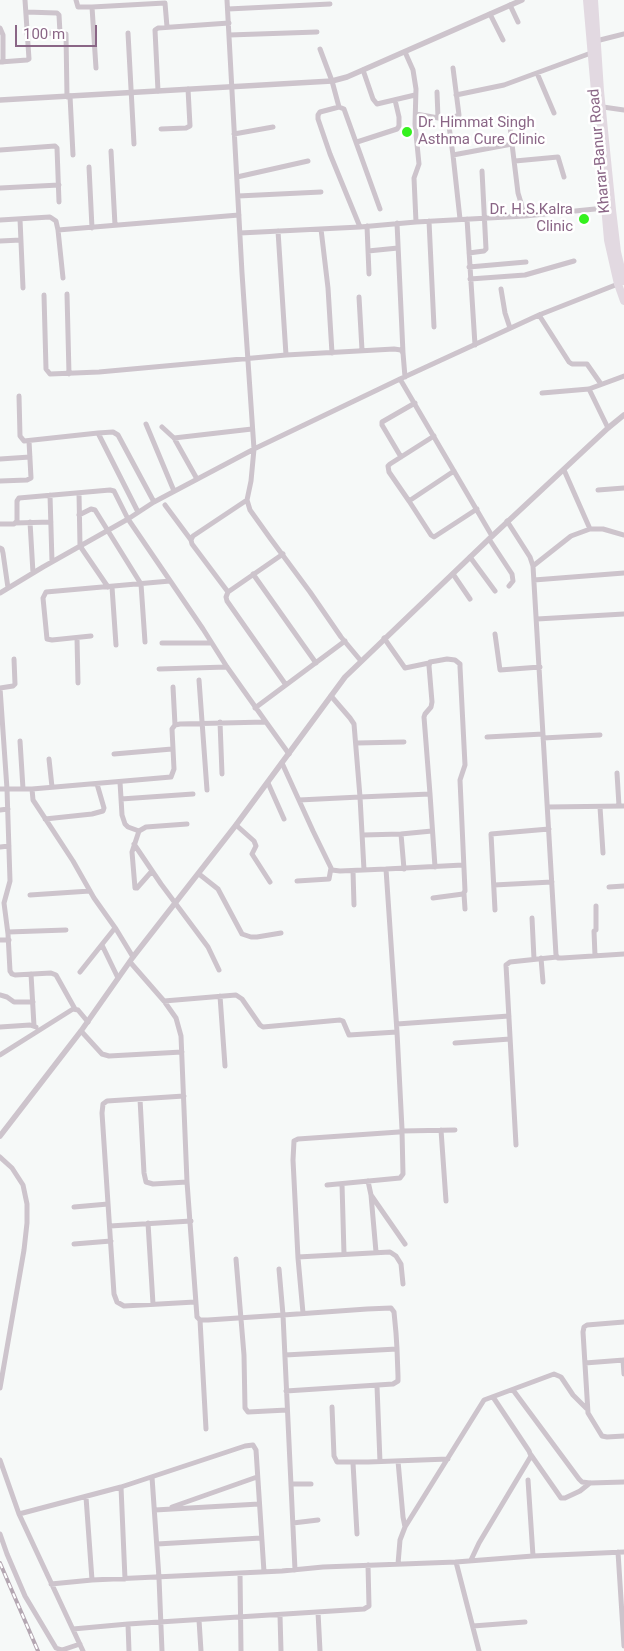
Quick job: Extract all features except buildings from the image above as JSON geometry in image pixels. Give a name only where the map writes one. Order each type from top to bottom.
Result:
[{"type":"highway","name":"Kharar-Banur Road","points":[[587,0],[608,240],[622,281],[624,301]]},
{"type":"highway","points":[[594,0],[596,41],[614,227],[622,281]]},
{"type":"street","points":[[0,28],[3,35],[1,62],[29,59],[25,0]]},
{"type":"street","points":[[76,0],[78,7],[165,1],[168,27]]},
{"type":"street","points":[[227,0],[254,449],[251,482],[247,500],[250,510],[361,661]]},
{"type":"street","points":[[0,100],[332,81],[347,77],[522,0]]},
{"type":"street","points":[[228,8],[330,4]]},
{"type":"street","points":[[510,6],[518,22]]},
{"type":"street","points":[[92,7],[96,68]]},
{"type":"street","points":[[26,12],[59,14],[60,32]]},
{"type":"street","points":[[490,14],[503,40]]},
{"type":"street","points":[[158,91],[154,30],[168,27],[228,23]]},
{"type":"street","points":[[27,34],[60,32],[64,33],[67,37],[73,155]]},
{"type":"street","points":[[128,32],[134,144]]},
{"type":"street","points":[[229,36],[317,32]]},
{"type":"street","points":[[596,41],[624,34]]},
{"type":"street","points":[[320,48],[339,107]]},
{"type":"street","points":[[405,52],[413,70],[415,95],[418,164],[414,178],[416,222]]},
{"type":"street","points":[[456,95],[492,88],[591,53]]},
{"type":"street","points":[[416,114],[448,119],[458,114],[453,68]]},
{"type":"street","points":[[363,70],[374,103],[382,104],[415,95]]},
{"type":"street","points":[[537,73],[554,113]]},
{"type":"street","points":[[161,129],[186,128],[190,126],[188,89]]},
{"type":"street","points":[[437,92],[438,118]]},
{"type":"street","points":[[356,142],[397,129],[399,117],[395,100]]},
{"type":"street","points":[[360,227],[330,154],[318,118],[320,112],[339,107],[344,109],[380,209]]},
{"type":"street","points":[[603,107],[624,110]]},
{"type":"street","points":[[448,119],[460,219]]},
{"type":"street","points":[[510,126],[518,193],[525,216]]},
{"type":"street","points":[[234,134],[273,127]]},
{"type":"street","points":[[453,155],[512,144]]},
{"type":"street","points":[[0,150],[56,146],[59,202]]},
{"type":"street","points":[[111,150],[116,225]]},
{"type":"street","points":[[515,162],[558,157],[564,177]]},
{"type":"street","points":[[237,177],[308,160]]},
{"type":"street","points":[[90,167],[92,228]]},
{"type":"street","points":[[468,253],[484,251],[486,248],[482,171]]},
{"type":"street","points":[[0,188],[58,185]]},
{"type":"street","points":[[238,196],[321,192]]},
{"type":"street","points":[[240,233],[525,216],[605,208]]},
{"type":"street","points":[[58,230],[239,215]]},
{"type":"street","points":[[0,220],[53,218],[56,221],[58,230],[63,278]]},
{"type":"street","points":[[20,219],[23,288]]},
{"type":"street","points":[[467,219],[475,345]]},
{"type":"street","points":[[429,221],[434,327]]},
{"type":"street","points":[[397,223],[403,378],[415,404],[477,509],[490,537],[512,574],[513,581],[509,586]]},
{"type":"street","points":[[366,226],[370,274]]},
{"type":"street","points":[[320,229],[328,288],[332,353]]},
{"type":"street","points":[[278,231],[286,355]]},
{"type":"street","points":[[0,241],[21,240]]},
{"type":"street","points":[[368,251],[398,248]]},
{"type":"street","points":[[470,279],[525,275],[574,261]]},
{"type":"street","points":[[469,267],[526,262]]},
{"type":"street","points":[[0,593],[154,502],[254,449],[510,328],[622,281]]},
{"type":"street","points":[[501,289],[503,305],[510,328]]},
{"type":"street","points":[[67,294],[69,374]]},
{"type":"street","points":[[44,295],[46,372],[50,374],[362,350],[398,349],[403,353]]},
{"type":"street","points":[[359,297],[362,350]]},
{"type":"street","points":[[539,315],[569,362],[572,364],[587,364],[601,384]]},
{"type":"street","points":[[542,393],[589,389],[624,376]]},
{"type":"street","points":[[589,389],[608,428]]},
{"type":"street","points":[[19,396],[20,436],[24,441],[113,432],[118,435],[154,502]]},
{"type":"street","points":[[401,457],[382,422],[415,404]]},
{"type":"street","points":[[0,1136],[81,1032],[132,959],[236,825],[345,677],[490,537],[608,428],[624,416]]},
{"type":"street","points":[[146,424],[174,491]]},
{"type":"street","points":[[162,426],[174,438],[197,479]]},
{"type":"street","points":[[174,438],[252,428]]},
{"type":"street","points":[[98,433],[138,512]]},
{"type":"street","points":[[434,436],[390,464],[388,470],[434,537],[477,509]]},
{"type":"street","points":[[0,481],[31,478],[29,441]]},
{"type":"street","points":[[0,459],[30,457]]},
{"type":"street","points":[[564,470],[590,528]]},
{"type":"street","points":[[409,501],[454,471]]},
{"type":"street","points":[[598,490],[624,488]]},
{"type":"street","points":[[15,523],[17,520],[18,498],[113,490],[128,519],[255,708],[289,754]]},
{"type":"street","points":[[79,493],[80,546],[110,587],[116,645]]},
{"type":"street","points":[[50,495],[52,562]]},
{"type":"street","points":[[191,540],[247,500]]},
{"type":"street","points":[[165,505],[228,592]]},
{"type":"street","points":[[80,515],[94,509],[141,584],[145,642]]},
{"type":"street","points":[[30,522],[33,573]]},
{"type":"street","points":[[0,524],[51,522]]},
{"type":"street","points":[[508,522],[530,557],[533,566],[557,957]]},
{"type":"street","points":[[533,566],[571,536],[590,528],[603,529],[624,535]]},
{"type":"street","points":[[0,548],[3,552],[8,588]]},
{"type":"street","points":[[283,554],[228,592],[226,597],[286,685]]},
{"type":"street","points":[[470,557],[495,591]]},
{"type":"street","points":[[534,580],[624,573]]},
{"type":"street","points":[[253,574],[316,663]]},
{"type":"street","points":[[453,574],[470,599]]},
{"type":"street","points":[[92,636],[47,639],[43,598],[45,594],[50,591],[170,581]]},
{"type":"street","points":[[537,619],[624,614]]},
{"type":"street","points":[[495,634],[500,670],[540,667]]},
{"type":"street","points":[[77,638],[78,683]]},
{"type":"street","points":[[384,638],[405,668],[447,659],[455,660],[460,664],[465,765],[460,780],[465,909]]},
{"type":"street","points":[[255,708],[345,641]]},
{"type":"street","points":[[162,643],[211,643]]},
{"type":"street","points":[[14,660],[14,685],[0,688],[7,789],[10,881],[4,903],[11,973],[15,975],[56,974],[75,1009],[88,1022]]},
{"type":"street","points":[[429,663],[429,683],[432,702],[424,717],[435,867]]},
{"type":"street","points":[[159,669],[227,667]]},
{"type":"street","points":[[199,680],[208,790]]},
{"type":"street","points":[[0,789],[32,789],[171,777],[174,769],[171,734],[175,725],[174,687]]},
{"type":"street","points":[[330,696],[352,721],[356,743],[364,870]]},
{"type":"street","points":[[175,725],[202,722],[266,722]]},
{"type":"street","points":[[220,722],[222,774]]},
{"type":"street","points":[[487,738],[600,734]]},
{"type":"street","points":[[20,741],[23,789]]},
{"type":"street","points":[[356,743],[404,742]]},
{"type":"street","points":[[114,754],[172,748]]},
{"type":"street","points":[[49,759],[52,787]]},
{"type":"street","points":[[282,763],[330,868],[329,879],[297,881]]},
{"type":"street","points":[[548,807],[621,806],[617,773]]},
{"type":"street","points":[[120,782],[124,824],[139,831]]},
{"type":"street","points":[[268,782],[284,819]]},
{"type":"street","points":[[45,819],[103,811],[104,808],[97,784]]},
{"type":"street","points":[[32,789],[33,800],[73,861],[90,891],[116,928],[132,959],[178,1022],[182,1052],[196,1313],[200,1320],[206,1429]]},
{"type":"street","points":[[121,799],[193,794]]},
{"type":"street","points":[[300,800],[430,794]]},
{"type":"street","points":[[600,807],[603,852]]},
{"type":"street","points":[[0,810],[8,809]]},
{"type":"street","points":[[152,871],[137,888],[134,888],[132,854],[139,831],[146,827],[187,824]]},
{"type":"street","points":[[236,825],[256,843],[252,854],[270,882]]},
{"type":"street","points":[[495,910],[491,834],[549,829]]},
{"type":"street","points":[[363,835],[432,831]]},
{"type":"street","points":[[401,834],[404,868]]},
{"type":"street","points":[[134,844],[208,947],[219,970]]},
{"type":"street","points":[[0,847],[9,846]]},
{"type":"street","points":[[330,868],[336,871],[353,871],[463,865]]},
{"type":"street","points":[[327,1185],[402,1177],[403,1174],[397,1032],[386,870]]},
{"type":"street","points":[[353,871],[354,905]]},
{"type":"street","points":[[198,874],[218,889],[242,934],[257,937],[281,933]]},
{"type":"street","points":[[494,885],[552,882]]},
{"type":"street","points":[[609,887],[624,886]]},
{"type":"street","points":[[0,891],[7,891]]},
{"type":"street","points":[[30,895],[90,891]]},
{"type":"street","points":[[433,898],[464,894]]},
{"type":"street","points":[[595,956],[596,906]]},
{"type":"street","points":[[532,918],[534,959]]},
{"type":"street","points":[[0,921],[7,921]]},
{"type":"street","points":[[80,972],[116,928]]},
{"type":"street","points":[[8,932],[66,930]]},
{"type":"street","points":[[0,940],[9,940]]},
{"type":"street","points":[[102,945],[118,978]]},
{"type":"street","points":[[516,1145],[506,964],[541,958],[624,954]]},
{"type":"street","points":[[541,958],[543,982]]},
{"type":"street","points":[[32,974],[34,1026]]},
{"type":"street","points":[[0,995],[17,1002],[33,1002]]},
{"type":"street","points":[[220,996],[225,1066]]},
{"type":"street","points":[[164,1001],[238,996],[263,1027],[340,1020],[344,1023],[349,1035],[397,1032]]},
{"type":"street","points":[[0,1056],[75,1009]]},
{"type":"street","points":[[396,1024],[509,1016]]},
{"type":"street","points":[[0,1027],[34,1026],[40,1030]]},
{"type":"street","points":[[81,1032],[102,1054],[108,1056],[182,1052]]},
{"type":"street","points":[[455,1043],[510,1039]]},
{"type":"street","points":[[184,1096],[107,1101],[102,1107],[114,1294],[117,1302],[124,1306],[196,1302]]},
{"type":"street","points":[[140,1099],[146,1182],[153,1184],[188,1182]]},
{"type":"street","points":[[442,1130],[446,1201]]},
{"type":"street","points":[[302,1313],[293,1160],[294,1141],[298,1139],[402,1131],[455,1130]]},
{"type":"street","points":[[0,1157],[12,1168],[23,1184],[27,1223],[0,1388]]},
{"type":"street","points":[[368,1181],[376,1252]]},
{"type":"street","points":[[342,1184],[344,1254]]},
{"type":"street","points":[[371,1195],[405,1244]]},
{"type":"street","points":[[74,1207],[108,1204]]},
{"type":"street","points":[[110,1226],[191,1221]]},
{"type":"street","points":[[148,1223],[153,1304]]},
{"type":"street","points":[[74,1244],[111,1241]]},
{"type":"street","points":[[298,1257],[390,1252],[396,1256],[402,1267],[403,1284]]},
{"type":"street","points":[[236,1259],[246,1410],[248,1412],[287,1410]]},
{"type":"street","points":[[279,1269],[292,1484],[295,1570]]},
{"type":"street","points":[[200,1320],[391,1308],[394,1312],[398,1381],[393,1384],[377,1386],[286,1391]]},
{"type":"street","points":[[624,1322],[586,1326],[583,1332],[586,1408],[602,1436],[624,1436]]},
{"type":"street","points":[[285,1355],[396,1349]]},
{"type":"street","points":[[585,1362],[624,1360],[624,1374]]},
{"type":"street","points":[[398,1564],[400,1540],[405,1526],[483,1401],[552,1374],[561,1377],[573,1395],[586,1408]]},
{"type":"street","points":[[377,1386],[380,1462]]},
{"type":"street","points":[[513,1390],[582,1482],[624,1482]]},
{"type":"street","points":[[493,1397],[530,1455],[561,1498],[580,1491],[590,1483]]},
{"type":"street","points":[[332,1407],[335,1459],[341,1463],[448,1459]]},
{"type":"street","points":[[19,1514],[121,1487],[250,1445],[254,1446],[256,1450],[264,1572]]},
{"type":"street","points":[[472,1560],[479,1543],[525,1468],[530,1455]]},
{"type":"street","points":[[0,1460],[19,1514],[83,1651]]},
{"type":"street","points":[[398,1461],[405,1526]]},
{"type":"street","points":[[353,1463],[357,1534]]},
{"type":"street","points":[[152,1477],[162,1651]]},
{"type":"street","points":[[164,1510],[257,1477]]},
{"type":"street","points":[[528,1480],[534,1556]]},
{"type":"street","points":[[292,1484],[311,1484]]},
{"type":"street","points":[[121,1487],[125,1579]]},
{"type":"street","points":[[86,1497],[92,1580]]},
{"type":"street","points":[[155,1510],[259,1504]]},
{"type":"street","points":[[293,1523],[318,1520]]},
{"type":"street","points":[[0,1534],[25,1596],[56,1648],[62,1650],[80,1644]]},
{"type":"street","points":[[157,1544],[261,1538]]},
{"type":"street","points":[[51,1584],[92,1580],[159,1578],[621,1552],[624,1646]]},
{"type":"street","points":[[456,1562],[479,1651]]},
{"type":"street","points":[[73,1629],[368,1608],[368,1565]]},
{"type":"street","points":[[240,1573],[242,1651]]},
{"type":"street","points":[[318,1612],[320,1651]]},
{"type":"street","points":[[280,1614],[281,1651]]},
{"type":"street","points":[[199,1620],[201,1651]]},
{"type":"street","points":[[473,1626],[525,1622]]},
{"type":"street","points":[[128,1624],[129,1651]]},
{"type":"railway","points":[[0,1563],[38,1651]]},
{"type":"place","name":"Dr. Himmat Singh Asthma Cure Clinic","points":[[407,132]]},
{"type":"place","name":"Dr. H.S.Kalra Clinic","points":[[584,219]]}]
